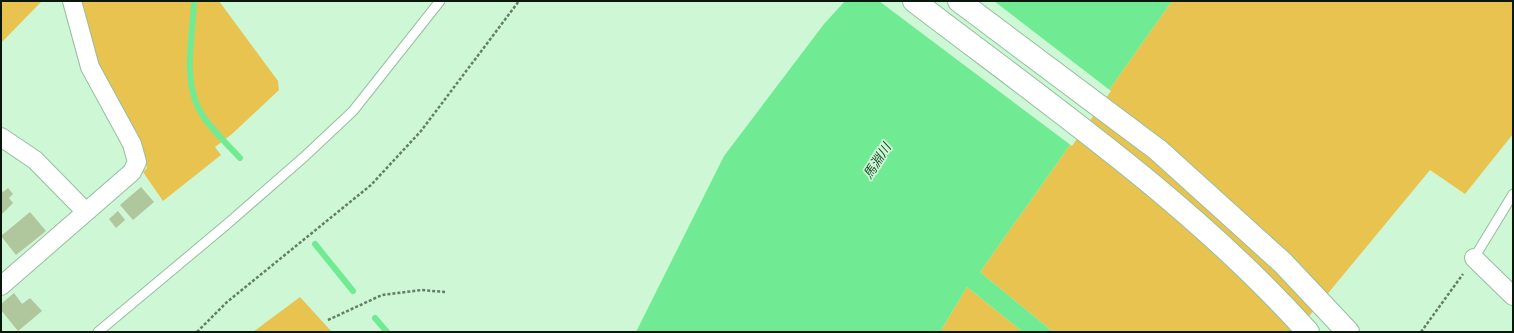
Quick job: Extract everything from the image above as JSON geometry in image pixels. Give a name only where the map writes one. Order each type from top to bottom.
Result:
[{"type":"street","points":[[1,286],[132,172],[137,162],[132,144],[90,67],[72,1]]},
{"type":"street","points":[[914,1],[1144,176],[1274,294],[1308,332]]},
{"type":"street","points":[[960,1],[1158,150],[1283,263],[1348,332]]},
{"type":"street","points":[[1,137],[35,160],[86,212]]},
{"type":"street","points":[[1474,258],[1513,296]]},
{"type":"lane","points":[[98,332],[226,225],[353,111],[440,1]]},
{"type":"lane","points":[[1474,258],[1513,194]]},
{"type":"path","points":[[197,332],[227,302],[371,185],[420,130],[519,1]]},
{"type":"path","points":[[1421,332],[1474,258]]},
{"type":"path","points":[[328,320],[382,295],[422,290],[445,292]]},
{"type":"shaded area","points":[[1,1],[42,1],[1,43]]},
{"type":"shaded area","points":[[78,1],[219,1],[278,81],[279,90],[232,134],[215,147],[221,155],[163,201],[143,172],[147,168],[140,143],[94,63]]},
{"type":"shaded area","points":[[1172,1],[1513,1],[1513,134],[1465,194],[1430,170],[1296,332],[1053,332],[980,272]]},
{"type":"shaded area","points":[[967,287],[1023,332],[940,332]]},
{"type":"shaded area","points":[[300,297],[332,332],[253,332]]},
{"type":"water","name":"馬淵川","points":[[845,1],[1172,1],[980,272],[1053,332],[1023,332],[967,287],[940,332],[636,332],[724,156],[824,24]]},
{"type":"pier","points":[[879,1],[994,1],[1111,91],[1072,146]]},
{"type":"building","points":[[141,187],[154,202],[133,220],[120,205]]},
{"type":"building","points":[[8,188],[13,194],[9,198],[13,203],[1,215],[1,190],[3,192]]},
{"type":"building","points":[[118,211],[125,220],[116,228],[109,219]]},
{"type":"building","points":[[30,212],[46,231],[16,255],[1,236]]},
{"type":"building","points":[[14,293],[22,304],[30,298],[42,311],[18,331],[1,310],[1,304]]},
{"type":"waterway","points":[[194,1],[190,60],[192,90],[196,103],[207,122],[240,158]]},
{"type":"waterway","points":[[315,244],[353,291]]},
{"type":"waterway","points":[[375,318],[387,332]]}]
